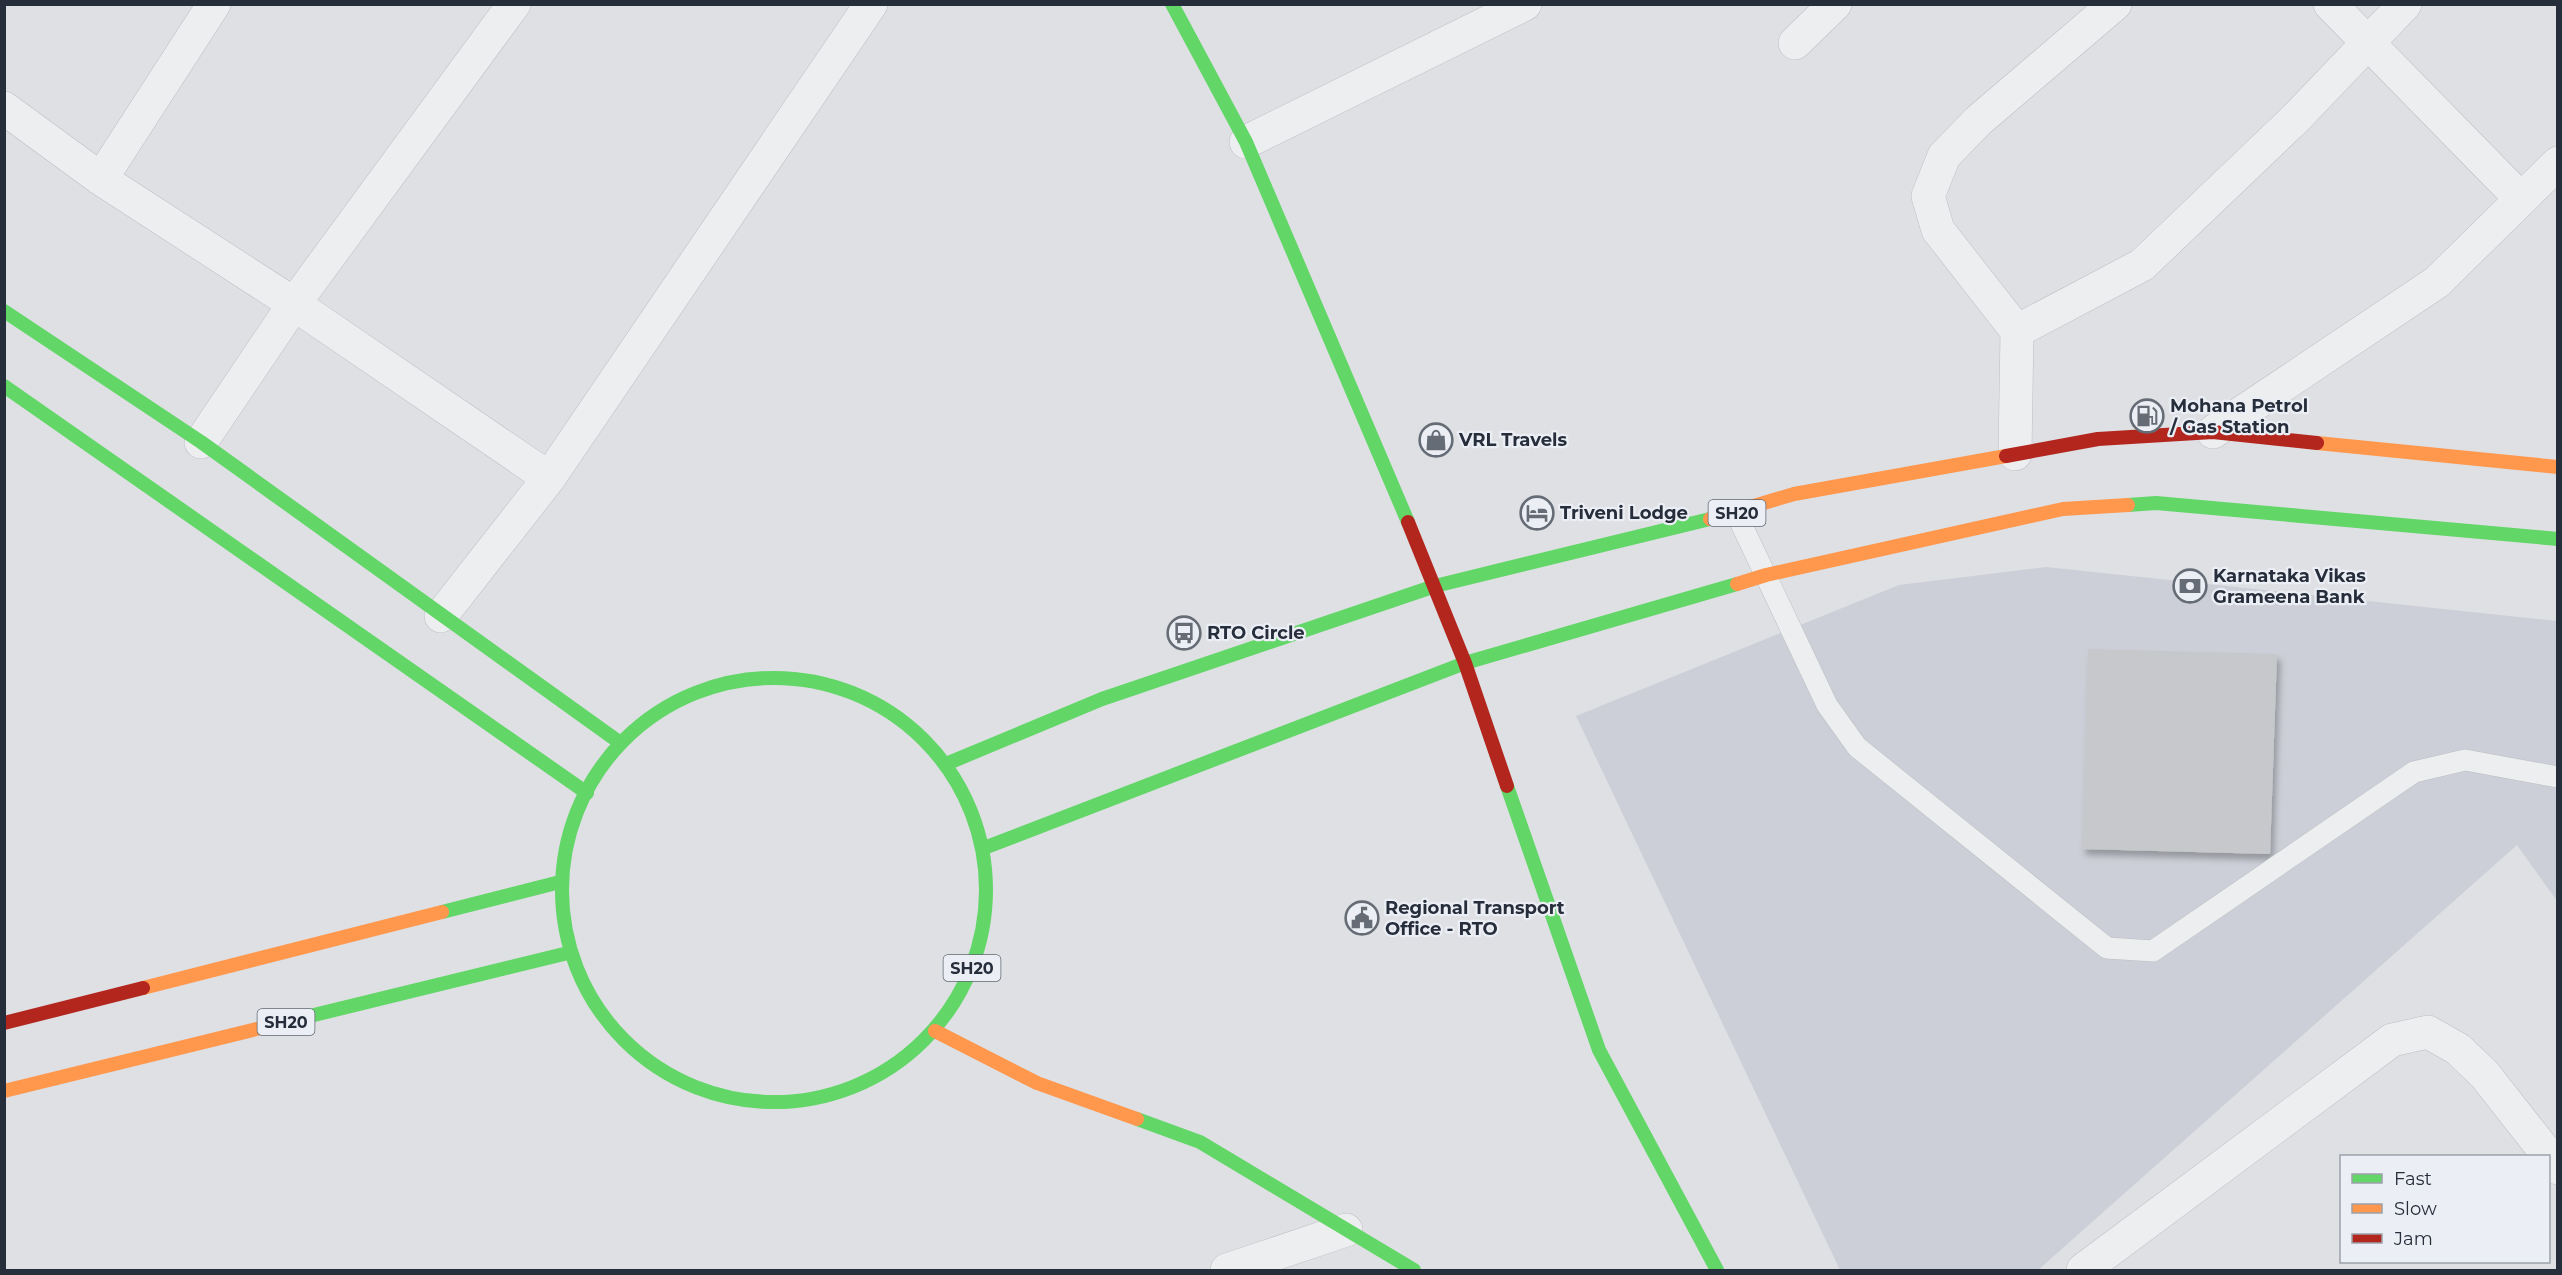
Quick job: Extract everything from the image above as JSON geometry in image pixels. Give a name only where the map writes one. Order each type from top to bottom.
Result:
[{"type":"main road","points":[[1172,4],[1246,142],[1435,586],[1465,663],[1599,1050],[1716,1270]]},
{"type":"main road","points":[[4,311],[201,442],[619,742]]},
{"type":"main road","points":[[4,386],[588,793]]},
{"type":"main road","name":"SH20","points":[[946,764],[1102,699],[1435,586],[1736,513],[1794,494],[2098,439],[2213,432],[2558,467]]},
{"type":"main road","points":[[984,848],[1465,663],[1766,575],[2063,509],[2156,503],[2558,539]]},
{"type":"main road","name":"SH20","points":[[756,679],[810,680],[862,696],[908,725],[946,764],[984,848],[986,913],[969,977],[935,1031],[861,1085],[773,1105],[684,1085],[612,1032],[568,953],[560,882],[575,813],[588,793],[619,742],[653,715],[701,691],[756,679]]},
{"type":"main road","points":[[4,1023],[560,882]]},
{"type":"main road","name":"SH20","points":[[4,1091],[568,953]]},
{"type":"main road","points":[[935,1031],[1037,1083],[1200,1142],[1414,1270]]},
{"type":"street","points":[[101,179],[213,4]]},
{"type":"street","points":[[201,442],[294,304],[514,4]]},
{"type":"street","points":[[441,616],[549,478],[871,4]]},
{"type":"street","points":[[1246,142],[1525,4]]},
{"type":"street","points":[[1795,44],[1835,4]]},
{"type":"street","points":[[2015,454],[2017,331],[1938,230],[1928,196],[1944,156],[1971,128],[2115,4]]},
{"type":"street","points":[[2330,4],[2521,199]]},
{"type":"street","points":[[2017,331],[2142,265],[2296,118],[2405,4]]},
{"type":"street","points":[[4,108],[101,179],[294,304],[549,478]]},
{"type":"street","points":[[2213,432],[2437,282],[2558,163]]},
{"type":"street","points":[[2083,1270],[2392,1040],[2428,1032],[2458,1049],[2486,1076],[2548,1155]]},
{"type":"street","points":[[1227,1270],[1346,1230]]},
{"type":"lane","points":[[1736,513],[1827,705],[1857,747],[2107,948],[2153,951],[2414,772],[2464,760],[2558,777]]},
{"type":"shaded area","points":[[2046,567],[2557,621],[2557,901],[2517,845],[2038,1270],[1840,1270],[1576,716],[1899,585]]},
{"type":"building","points":[[2088,649],[2277,654],[2270,854],[2082,849]]},
{"type":"traffic: fast","points":[[1172,4],[1246,142],[1408,522]]},
{"type":"traffic: fast","points":[[4,311],[201,442],[619,742]]},
{"type":"traffic: fast","points":[[4,386],[587,793]]},
{"type":"traffic: fast","points":[[2128,505],[2156,503],[2558,539]]},
{"type":"traffic: fast","points":[[946,764],[1102,699],[1435,586],[1710,519]]},
{"type":"traffic: fast","points":[[984,848],[1465,663],[1737,584]]},
{"type":"traffic: fast","points":[[774,678],[815,683],[855,695],[892,714],[924,740],[950,772],[969,809],[981,849],[986,890],[981,931],[969,971],[950,1008],[924,1040],[892,1066],[855,1085],[815,1097],[774,1102],[733,1097],[693,1085],[656,1066],[624,1040],[598,1008],[579,971],[567,931],[562,890],[567,849],[579,809],[598,772],[624,740],[656,714],[693,695],[733,683],[774,678]]},
{"type":"traffic: fast","points":[[1507,786],[1599,1050],[1717,1270]]},
{"type":"traffic: fast","points":[[442,912],[560,882]]},
{"type":"traffic: fast","points":[[273,1025],[568,953]]},
{"type":"traffic: fast","points":[[1137,1119],[1200,1142],[1414,1270]]},
{"type":"traffic: slow","points":[[2317,443],[2558,467]]},
{"type":"traffic: slow","points":[[1710,519],[1794,494],[2006,456]]},
{"type":"traffic: slow","points":[[1737,584],[1766,575],[2063,509],[2128,505]]},
{"type":"traffic: slow","points":[[143,988],[442,912]]},
{"type":"traffic: slow","points":[[4,1091],[273,1025]]},
{"type":"traffic: slow","points":[[935,1031],[1037,1083],[1137,1119]]},
{"type":"traffic: jam","points":[[2006,456],[2098,439],[2213,432],[2317,443]]},
{"type":"traffic: jam","points":[[1408,522],[1465,663],[1507,786]]},
{"type":"traffic: jam","points":[[4,1023],[143,988]]},
{"type":"place","name":"Mohana Petrol / Gas Station","points":[[2147,416]]},
{"type":"place","name":"VRL Travels","points":[[1436,440]]},
{"type":"place","name":"Triveni Lodge","points":[[1537,513]]},
{"type":"place","name":"Karnataka Vikas Grameena Bank","points":[[2190,586]]},
{"type":"place","name":"RTO Circle","points":[[1184,633]]},
{"type":"place","name":"Regional Transport Office - RTO","points":[[1362,918]]}]
